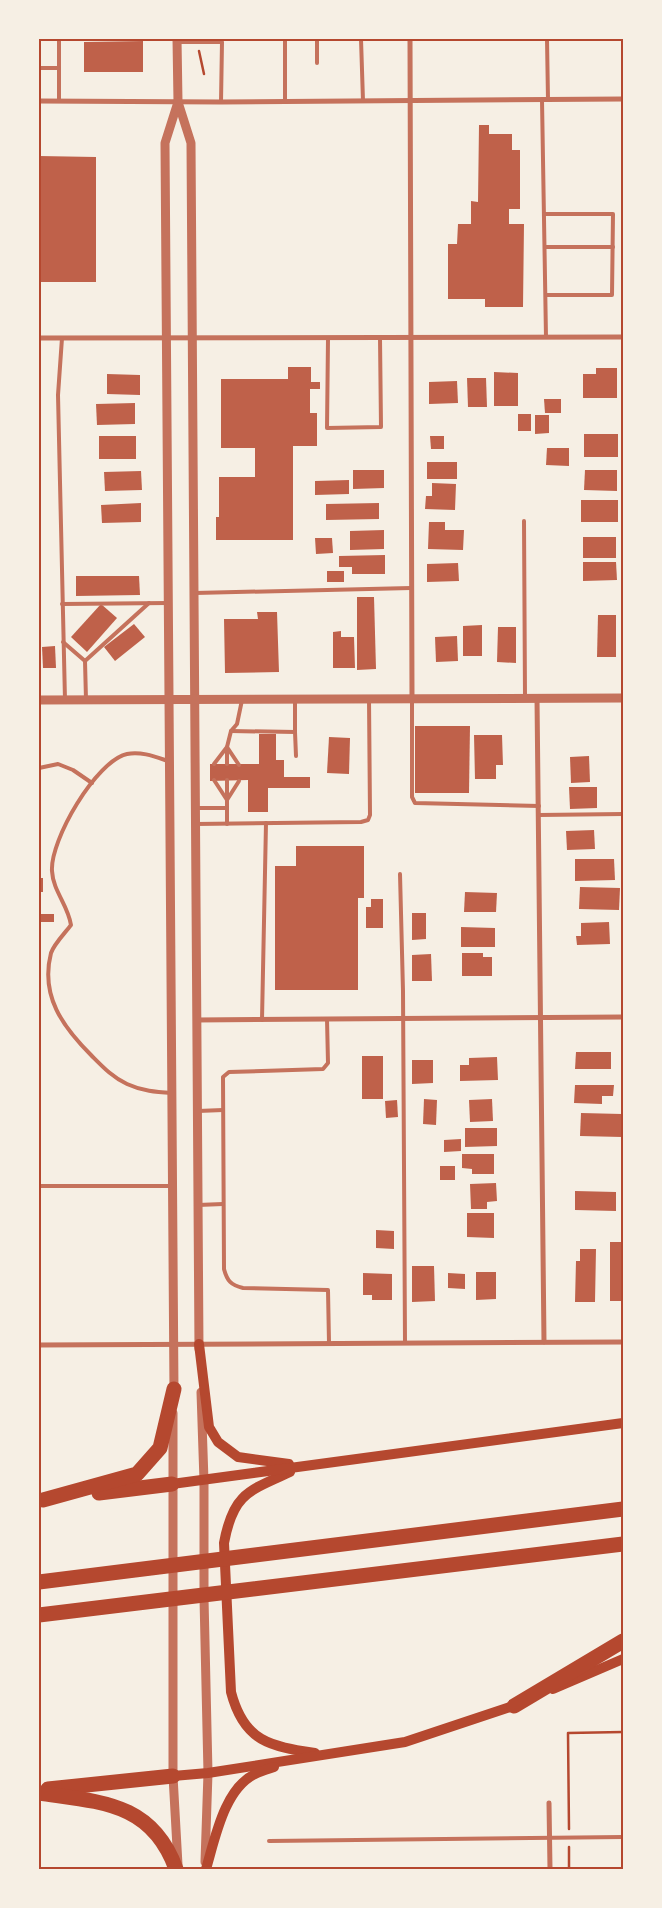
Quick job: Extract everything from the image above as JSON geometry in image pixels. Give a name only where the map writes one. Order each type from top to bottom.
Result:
[{"type":"highway","points":[[41,1501],[137,1474],[160,1448],[174,1389]]},
{"type":"highway","points":[[41,1501],[172,1484]]},
{"type":"highway","points":[[39,1582],[623,1509]]},
{"type":"highway","points":[[39,1615],[623,1544]]},
{"type":"highway","points":[[514,1706],[623,1641]]},
{"type":"highway","points":[[39,1789],[173,1776]]},
{"type":"highway","points":[[39,1793],[94,1800],[129,1812],[160,1837],[170,1852],[177,1869]]},
{"type":"main road","points":[[199,1344],[209,1427],[218,1442],[238,1457],[303,1466]]},
{"type":"main road","points":[[172,1484],[623,1423]]},
{"type":"main road","points":[[303,1466],[254,1488],[234,1508],[228,1523],[224,1551],[231,1692],[234,1706],[240,1717],[248,1727],[267,1743],[279,1747],[324,1754]]},
{"type":"main road","points":[[173,1776],[208,1773],[405,1742],[514,1706],[623,1660]]},
{"type":"main road","points":[[205,1869],[229,1800],[247,1780],[255,1774],[274,1767],[324,1754]]},
{"type":"street","points":[[410,39],[412,698]]},
{"type":"street","points":[[177,1869],[173,1776],[174,1614],[172,1484],[174,1344],[165,143],[178,102],[178,41]]},
{"type":"street","points":[[39,101],[410,102],[623,99]]},
{"type":"street","points":[[178,102],[191,143],[199,1344],[204,1481],[204,1598],[208,1773],[205,1869]]},
{"type":"street","points":[[39,338],[623,337]]},
{"type":"street","points":[[537,698],[544,1342]]},
{"type":"street","points":[[39,700],[623,698]]},
{"type":"street","points":[[196,1020],[623,1017]]},
{"type":"street","points":[[39,1345],[623,1342]]},
{"type":"street","points":[[549,1803],[550,1869]]},
{"type":"lane","points":[[59,39],[59,101]]},
{"type":"lane","points":[[285,102],[286,39]]},
{"type":"lane","points":[[317,39],[317,63]]},
{"type":"lane","points":[[361,39],[363,102]]},
{"type":"lane","points":[[546,337],[544,214],[547,39]]},
{"type":"lane","points":[[178,41],[222,42],[221,102]]},
{"type":"lane","points":[[39,68],[59,68]]},
{"type":"lane","points":[[544,214],[613,214],[612,294],[546,295]]},
{"type":"lane","points":[[545,247],[612,247]]},
{"type":"lane","points":[[62,338],[58,395],[65,700]]},
{"type":"lane","points":[[328,339],[327,428],[381,427],[380,338]]},
{"type":"lane","points":[[524,521],[525,698]]},
{"type":"lane","points":[[195,593],[411,588]]},
{"type":"lane","points":[[85,661],[149,603]]},
{"type":"lane","points":[[62,604],[169,603]]},
{"type":"lane","points":[[63,642],[85,661],[86,700]]},
{"type":"lane","points":[[196,824],[361,822],[368,820],[370,815],[370,698]]},
{"type":"lane","points":[[412,698],[412,800],[415,803],[539,806]]},
{"type":"lane","points":[[227,764],[227,747],[231,731],[237,724],[242,699]]},
{"type":"lane","points":[[295,699],[296,756]]},
{"type":"lane","points":[[231,731],[295,732]]},
{"type":"lane","points":[[214,764],[227,747]]},
{"type":"lane","points":[[227,747],[239,765]]},
{"type":"lane","points":[[170,762],[148,755],[128,754],[114,760],[92,783],[66,823],[56,844],[52,870],[54,884],[70,914],[71,924],[52,951],[49,985],[52,1002],[60,1020],[72,1036],[107,1072],[127,1084],[146,1090],[172,1093]]},
{"type":"lane","points":[[39,768],[58,764],[73,770],[92,783]]},
{"type":"lane","points":[[214,780],[227,800]]},
{"type":"lane","points":[[227,780],[227,824]]},
{"type":"lane","points":[[227,800],[239,781]]},
{"type":"lane","points":[[196,808],[227,808]]},
{"type":"lane","points":[[539,815],[623,814]]},
{"type":"lane","points":[[262,1020],[266,823]]},
{"type":"lane","points":[[400,874],[405,1342]]},
{"type":"lane","points":[[327,1019],[328,1063],[322,1069],[229,1072],[222,1077],[224,1270],[226,1279],[232,1285],[243,1288],[328,1290],[329,1343]]},
{"type":"lane","points":[[197,1111],[223,1110]]},
{"type":"lane","points":[[39,1186],[173,1186]]},
{"type":"lane","points":[[198,1205],[223,1204]]},
{"type":"lane","points":[[268,1841],[623,1837]]},
{"type":"path","points":[[197,42],[204,74]]},
{"type":"path","points":[[569,1869],[568,1733],[623,1732]]},
{"type":"building","points":[[143,41],[143,72],[84,72],[84,42]]},
{"type":"building","points":[[479,125],[489,125],[489,134],[512,134],[512,150],[520,150],[520,209],[509,209],[509,224],[524,224],[523,307],[485,307],[485,299],[448,299],[448,244],[457,244],[458,224],[471,224],[471,201],[478,202]]},
{"type":"building","points":[[39,156],[96,157],[96,282],[39,282]]},
{"type":"building","points":[[288,367],[311,367],[311,382],[320,382],[320,389],[310,389],[310,413],[317,413],[317,446],[293,446],[293,540],[216,540],[216,517],[219,517],[219,477],[255,477],[255,448],[221,448],[221,379],[288,379]]},
{"type":"building","points":[[596,368],[617,368],[617,398],[583,398],[583,374],[596,374]]},
{"type":"building","points":[[494,372],[518,373],[518,406],[494,406]]},
{"type":"building","points":[[107,374],[140,375],[140,395],[107,394]]},
{"type":"building","points":[[467,378],[486,378],[487,407],[468,407]]},
{"type":"building","points":[[457,381],[458,403],[429,404],[429,382]]},
{"type":"building","points":[[544,399],[561,399],[561,413],[545,413]]},
{"type":"building","points":[[135,403],[135,424],[97,425],[96,404]]},
{"type":"building","points":[[518,414],[531,414],[531,431],[518,431]]},
{"type":"building","points":[[535,415],[549,415],[549,433],[535,434]]},
{"type":"building","points":[[584,434],[618,434],[618,457],[584,457]]},
{"type":"building","points":[[99,436],[136,436],[136,459],[99,459]]},
{"type":"building","points":[[430,436],[444,436],[444,449],[431,449]]},
{"type":"building","points":[[547,448],[569,448],[569,466],[546,465]]},
{"type":"building","points":[[427,462],[457,462],[457,479],[427,479]]},
{"type":"building","points":[[353,470],[384,470],[384,488],[353,489]]},
{"type":"building","points":[[585,470],[617,470],[617,491],[584,490]]},
{"type":"building","points":[[141,471],[142,490],[105,491],[104,472]]},
{"type":"building","points":[[349,480],[349,494],[315,495],[315,481]]},
{"type":"building","points":[[432,483],[456,484],[455,510],[425,509],[426,496],[432,496]]},
{"type":"building","points":[[581,500],[618,500],[618,522],[581,522]]},
{"type":"building","points":[[141,503],[141,522],[102,523],[101,505]]},
{"type":"building","points":[[379,503],[379,519],[326,520],[326,504]]},
{"type":"building","points":[[429,522],[445,522],[445,530],[464,530],[463,550],[428,549]]},
{"type":"building","points":[[384,530],[384,549],[350,550],[350,531]]},
{"type":"building","points":[[583,537],[616,537],[616,558],[583,558]]},
{"type":"building","points":[[315,538],[332,538],[333,553],[316,554]]},
{"type":"building","points":[[385,555],[385,574],[352,574],[352,567],[339,567],[339,556]]},
{"type":"building","points":[[583,562],[616,562],[617,580],[583,581]]},
{"type":"building","points":[[458,563],[459,581],[427,582],[427,564]]},
{"type":"building","points":[[327,571],[344,571],[344,582],[327,582]]},
{"type":"building","points":[[76,576],[139,576],[140,595],[76,596]]},
{"type":"building","points":[[357,597],[374,597],[376,669],[357,670]]},
{"type":"building","points":[[101,604],[117,618],[87,652],[71,637]]},
{"type":"building","points":[[257,612],[277,612],[279,672],[225,673],[224,619],[258,619]]},
{"type":"building","points":[[598,615],[616,615],[616,657],[597,657]]},
{"type":"building","points":[[134,624],[145,637],[115,661],[104,647]]},
{"type":"building","points":[[482,625],[482,656],[463,656],[463,626]]},
{"type":"building","points":[[498,627],[516,627],[516,663],[497,662]]},
{"type":"building","points":[[341,631],[341,637],[354,637],[355,668],[333,668],[333,632]]},
{"type":"building","points":[[457,636],[458,661],[436,662],[435,637]]},
{"type":"building","points":[[55,646],[56,668],[43,668],[42,647]]},
{"type":"building","points":[[415,726],[470,726],[469,793],[415,793]]},
{"type":"building","points":[[259,734],[276,734],[276,760],[284,760],[284,777],[310,777],[310,788],[268,788],[268,812],[248,812],[248,780],[210,781],[210,764],[259,764]]},
{"type":"building","points":[[474,735],[502,735],[503,765],[496,765],[496,779],[475,779]]},
{"type":"building","points":[[329,737],[350,738],[349,774],[327,773]]},
{"type":"building","points":[[589,756],[590,782],[571,783],[570,757]]},
{"type":"building","points":[[569,787],[597,787],[597,808],[570,809]]},
{"type":"building","points":[[594,830],[595,849],[567,850],[566,831]]},
{"type":"building","points":[[296,846],[364,846],[364,898],[358,898],[358,990],[275,990],[275,866],[296,866]]},
{"type":"building","points":[[575,859],[614,859],[615,880],[575,881]]},
{"type":"building","points":[[39,878],[43,878],[43,892],[39,892]]},
{"type":"building","points":[[580,887],[620,888],[619,910],[579,909]]},
{"type":"building","points":[[465,892],[497,893],[496,912],[464,912]]},
{"type":"building","points":[[371,899],[383,899],[383,928],[366,928],[366,907],[371,907]]},
{"type":"building","points":[[412,913],[426,913],[426,939],[412,940]]},
{"type":"building","points":[[39,914],[54,914],[54,922],[39,922]]},
{"type":"building","points":[[609,922],[610,944],[577,945],[576,936],[581,936],[581,923]]},
{"type":"building","points":[[461,927],[495,928],[495,947],[461,947]]},
{"type":"building","points":[[462,953],[483,953],[483,957],[492,957],[492,976],[462,976]]},
{"type":"building","points":[[431,954],[432,981],[412,981],[412,955]]},
{"type":"building","points":[[576,1052],[611,1052],[611,1069],[575,1069]]},
{"type":"building","points":[[362,1056],[383,1056],[383,1099],[362,1099]]},
{"type":"building","points":[[497,1057],[498,1080],[460,1081],[460,1065],[469,1065],[469,1058]]},
{"type":"building","points":[[412,1060],[433,1060],[433,1083],[412,1084]]},
{"type":"building","points":[[575,1085],[614,1085],[613,1096],[602,1096],[602,1104],[574,1103]]},
{"type":"building","points":[[424,1099],[437,1100],[436,1125],[423,1124]]},
{"type":"building","points":[[492,1099],[493,1121],[470,1122],[469,1100]]},
{"type":"building","points":[[397,1100],[398,1117],[386,1118],[385,1101]]},
{"type":"building","points":[[581,1113],[622,1114],[622,1137],[580,1136]]},
{"type":"building","points":[[465,1128],[497,1128],[497,1146],[465,1147]]},
{"type":"building","points":[[461,1139],[461,1151],[444,1152],[444,1140]]},
{"type":"building","points":[[462,1154],[494,1154],[494,1174],[472,1174],[472,1169],[462,1168]]},
{"type":"building","points":[[440,1166],[455,1166],[455,1180],[440,1180]]},
{"type":"building","points":[[496,1183],[497,1201],[487,1202],[487,1209],[471,1209],[470,1184]]},
{"type":"building","points":[[575,1191],[616,1192],[616,1211],[575,1210]]},
{"type":"building","points":[[467,1213],[494,1213],[494,1238],[467,1237]]},
{"type":"building","points":[[376,1230],[394,1231],[394,1249],[376,1248]]},
{"type":"building","points":[[610,1242],[623,1242],[623,1301],[610,1301]]},
{"type":"building","points":[[580,1249],[596,1249],[595,1302],[575,1302],[576,1261],[580,1261]]},
{"type":"building","points":[[412,1266],[434,1266],[435,1301],[412,1302]]},
{"type":"building","points":[[476,1272],[496,1272],[496,1299],[476,1300]]},
{"type":"building","points":[[363,1273],[392,1274],[392,1300],[372,1300],[372,1295],[363,1295]]},
{"type":"building","points":[[448,1273],[465,1274],[465,1289],[448,1288]]}]
